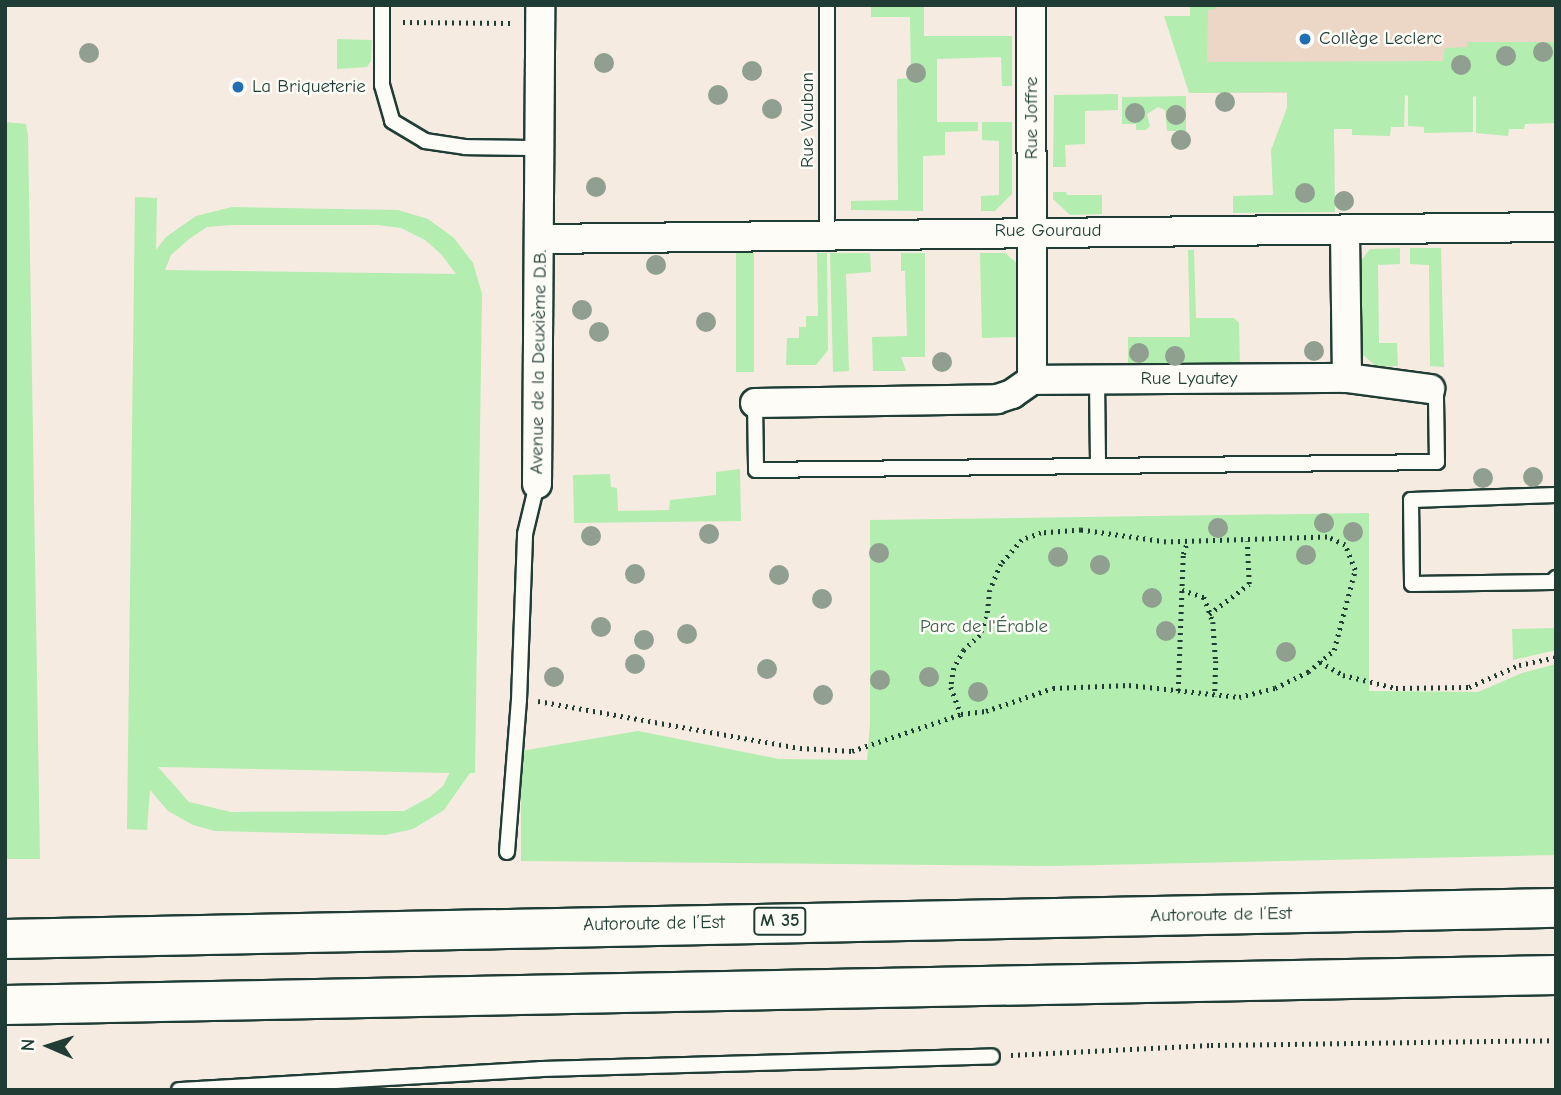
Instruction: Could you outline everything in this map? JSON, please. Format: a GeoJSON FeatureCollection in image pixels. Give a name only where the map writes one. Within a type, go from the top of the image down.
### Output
{"type":"FeatureCollection","features":[{"type":"Feature","properties":{"kind":"highway","name":"Autoroute de l’Est"},"geometry":{"type":"LineString","coordinates":[[5,939],[1556,908]]}},
{"type":"Feature","properties":{"kind":"highway"},"geometry":{"type":"LineString","coordinates":[[5,1005],[1556,975]]}},
{"type":"Feature","properties":{"kind":"street","name":"Rue Joffre"},"geometry":{"type":"LineString","coordinates":[[1031,5],[1032,231]]}},
{"type":"Feature","properties":{"kind":"street","name":"Avenue de la Deuxième D.B."},"geometry":{"type":"LineString","coordinates":[[537,484],[541,239],[540,14]]}},
{"type":"Feature","properties":{"kind":"street","name":"Rue Gouraud"},"geometry":{"type":"LineString","coordinates":[[541,239],[1032,231],[1556,227]]}},
{"type":"Feature","properties":{"kind":"street"},"geometry":{"type":"LineString","coordinates":[[1345,230],[1347,378]]}},
{"type":"Feature","properties":{"kind":"street"},"geometry":{"type":"LineString","coordinates":[[755,403],[997,399],[1012,394],[1032,380],[1032,231]]}},
{"type":"Feature","properties":{"kind":"street","name":"Rue Lyautey"},"geometry":{"type":"LineString","coordinates":[[1032,380],[1347,378],[1430,389]]}},
{"type":"Feature","properties":{"kind":"lane"},"geometry":{"type":"LineString","coordinates":[[382,5],[382,85],[392,121],[425,141],[465,147],[541,149]]}},
{"type":"Feature","properties":{"kind":"lane","name":"Rue Vauban"},"geometry":{"type":"LineString","coordinates":[[827,5],[827,235]]}},
{"type":"Feature","properties":{"kind":"lane"},"geometry":{"type":"LineString","coordinates":[[1097,380],[1098,466]]}},
{"type":"Feature","properties":{"kind":"lane"},"geometry":{"type":"LineString","coordinates":[[755,403],[756,470],[1437,462],[1436,395],[1430,389]]}},
{"type":"Feature","properties":{"kind":"lane"},"geometry":{"type":"LineString","coordinates":[[507,852],[519,700],[525,534],[537,484]]}},
{"type":"Feature","properties":{"kind":"lane"},"geometry":{"type":"LineString","coordinates":[[1556,495],[1411,500],[1412,584],[1552,582],[1556,578]]}},
{"type":"Feature","properties":{"kind":"lane"},"geometry":{"type":"LineString","coordinates":[[179,1090],[540,1069],[992,1056]]}},
{"type":"Feature","properties":{"kind":"path"},"geometry":{"type":"LineString","coordinates":[[416,22],[540,14]]}},
{"type":"Feature","properties":{"kind":"path"},"geometry":{"type":"LineString","coordinates":[[519,700],[706,729],[800,748],[852,751],[961,714],[986,711],[1053,688],[1129,684],[1239,697],[1275,688],[1320,662],[1334,650],[1350,598],[1355,570],[1345,545],[1327,537],[1273,537],[1247,541],[1188,543],[1142,540],[1081,530],[1041,533],[1022,540],[1001,564],[990,590],[980,635],[964,650],[954,668],[951,687],[961,714]]}},
{"type":"Feature","properties":{"kind":"path"},"geometry":{"type":"LineString","coordinates":[[1209,614],[1249,584],[1247,541]]}},
{"type":"Feature","properties":{"kind":"path"},"geometry":{"type":"LineString","coordinates":[[1178,691],[1183,554],[1188,543]]}},
{"type":"Feature","properties":{"kind":"path"},"geometry":{"type":"LineString","coordinates":[[1182,590],[1204,597],[1216,661],[1215,696]]}},
{"type":"Feature","properties":{"kind":"path"},"geometry":{"type":"LineString","coordinates":[[1320,662],[1343,675],[1396,688],[1469,687],[1519,665],[1556,657]]}},
{"type":"Feature","properties":{"kind":"path"},"geometry":{"type":"LineString","coordinates":[[992,1056],[1211,1045],[1556,1041]]}},
{"type":"Feature","properties":{"kind":"shaded area","name":"Collège Leclerc"},"geometry":{"type":"Polygon","coordinates":[[[1190,5],[1556,5],[1556,93],[1190,93],[1190,5]]]}},
{"type":"Feature","properties":{"kind":"green space"},"geometry":{"type":"Polygon","coordinates":[[[871,5],[924,5],[924,36],[1012,36],[1012,86],[1002,86],[1001,57],[937,59],[937,122],[978,122],[978,131],[945,132],[945,155],[923,156],[923,211],[851,210],[851,201],[898,200],[897,79],[911,78],[910,17],[871,17],[871,5]]]}},
{"type":"Feature","properties":{"kind":"green space"},"geometry":{"type":"Polygon","coordinates":[[[1190,5],[1216,5],[1216,9],[1208,10],[1207,62],[1443,61],[1445,48],[1467,47],[1467,42],[1556,42],[1556,123],[1525,124],[1524,129],[1509,129],[1508,136],[1476,133],[1476,96],[1473,97],[1473,132],[1424,133],[1424,127],[1408,126],[1408,96],[1405,95],[1404,127],[1391,127],[1390,136],[1352,135],[1352,129],[1334,129],[1335,212],[1233,213],[1233,196],[1273,195],[1271,150],[1287,108],[1287,92],[1189,93],[1164,16],[1190,16],[1190,5]]]}},
{"type":"Feature","properties":{"kind":"green space"},"geometry":{"type":"Polygon","coordinates":[[[337,39],[372,40],[371,61],[367,67],[337,69],[337,39]]]}},
{"type":"Feature","properties":{"kind":"green space"},"geometry":{"type":"Polygon","coordinates":[[[1118,94],[1118,110],[1085,111],[1085,144],[1065,145],[1066,167],[1053,167],[1054,95],[1118,94]]]}},
{"type":"Feature","properties":{"kind":"green space"},"geometry":{"type":"Polygon","coordinates":[[[1186,96],[1186,131],[1167,131],[1165,110],[1158,107],[1147,114],[1150,126],[1146,130],[1136,130],[1136,124],[1122,124],[1122,97],[1186,96]]]}},
{"type":"Feature","properties":{"kind":"green space"},"geometry":{"type":"Polygon","coordinates":[[[5,122],[26,124],[28,136],[40,859],[5,859],[5,122]]]}},
{"type":"Feature","properties":{"kind":"green space"},"geometry":{"type":"Polygon","coordinates":[[[982,122],[1012,122],[1012,194],[995,211],[981,211],[981,196],[999,195],[999,141],[982,140],[982,122]]]}},
{"type":"Feature","properties":{"kind":"green space"},"geometry":{"type":"Polygon","coordinates":[[[1053,192],[1066,192],[1067,195],[1102,195],[1102,214],[1070,215],[1053,199],[1053,192]]]}},
{"type":"Feature","properties":{"kind":"green space"},"geometry":{"type":"Polygon","coordinates":[[[135,197],[157,198],[156,250],[166,237],[196,216],[232,207],[398,210],[428,219],[454,238],[473,263],[482,294],[475,773],[470,773],[444,810],[413,829],[386,835],[215,831],[193,825],[168,811],[150,790],[147,830],[127,829],[135,197]],[[377,225],[207,227],[189,239],[171,255],[165,270],[456,274],[441,254],[425,240],[401,228],[377,225]],[[158,767],[189,802],[231,812],[404,811],[430,797],[443,786],[449,774],[449,773],[158,767]]]}},
{"type":"Feature","properties":{"kind":"green space"},"geometry":{"type":"Polygon","coordinates":[[[1400,248],[1400,264],[1378,265],[1379,343],[1397,343],[1398,366],[1377,367],[1362,354],[1360,262],[1370,249],[1400,248]]]}},
{"type":"Feature","properties":{"kind":"green space"},"geometry":{"type":"Polygon","coordinates":[[[1410,248],[1441,248],[1444,367],[1430,366],[1429,265],[1410,264],[1410,248]]]}},
{"type":"Feature","properties":{"kind":"green space"},"geometry":{"type":"Polygon","coordinates":[[[1188,250],[1194,250],[1196,318],[1234,318],[1239,323],[1240,366],[1128,368],[1128,337],[1190,337],[1188,250]]]}},
{"type":"Feature","properties":{"kind":"green space"},"geometry":{"type":"Polygon","coordinates":[[[736,253],[754,253],[754,372],[736,372],[736,253]]]}},
{"type":"Feature","properties":{"kind":"green space"},"geometry":{"type":"Polygon","coordinates":[[[817,253],[827,253],[828,350],[816,365],[786,365],[787,338],[799,338],[799,327],[806,327],[806,316],[818,316],[817,253]]]}},
{"type":"Feature","properties":{"kind":"green space"},"geometry":{"type":"Polygon","coordinates":[[[830,253],[870,253],[871,272],[846,274],[849,371],[833,372],[830,253]]]}},
{"type":"Feature","properties":{"kind":"green space"},"geometry":{"type":"Polygon","coordinates":[[[901,253],[925,253],[925,357],[901,357],[906,371],[873,371],[872,337],[907,336],[905,271],[901,271],[901,253]]]}},
{"type":"Feature","properties":{"kind":"green space"},"geometry":{"type":"Polygon","coordinates":[[[980,253],[1005,253],[1018,264],[1018,337],[982,338],[980,253]]]}},
{"type":"Feature","properties":{"kind":"green space"},"geometry":{"type":"Polygon","coordinates":[[[740,469],[741,521],[574,523],[573,475],[610,474],[611,487],[617,488],[618,511],[669,510],[670,500],[716,495],[716,472],[740,469]]]}},
{"type":"Feature","properties":{"kind":"green space","name":"Parc de l'Érable"},"geometry":{"type":"Polygon","coordinates":[[[1369,513],[1369,691],[1478,692],[1522,673],[1556,664],[1556,855],[1052,866],[521,861],[521,751],[638,731],[779,759],[867,760],[870,724],[870,520],[1369,513]]]}},
{"type":"Feature","properties":{"kind":"green space"},"geometry":{"type":"Polygon","coordinates":[[[1556,628],[1556,650],[1513,660],[1512,629],[1556,628]]]}},
{"type":"Feature","properties":{"kind":"place","name":"Collège Leclerc"},"geometry":{"type":"Point","coordinates":[1305,39]}},
{"type":"Feature","properties":{"kind":"place","name":"La Briqueterie"},"geometry":{"type":"Point","coordinates":[238,87]}}]}
